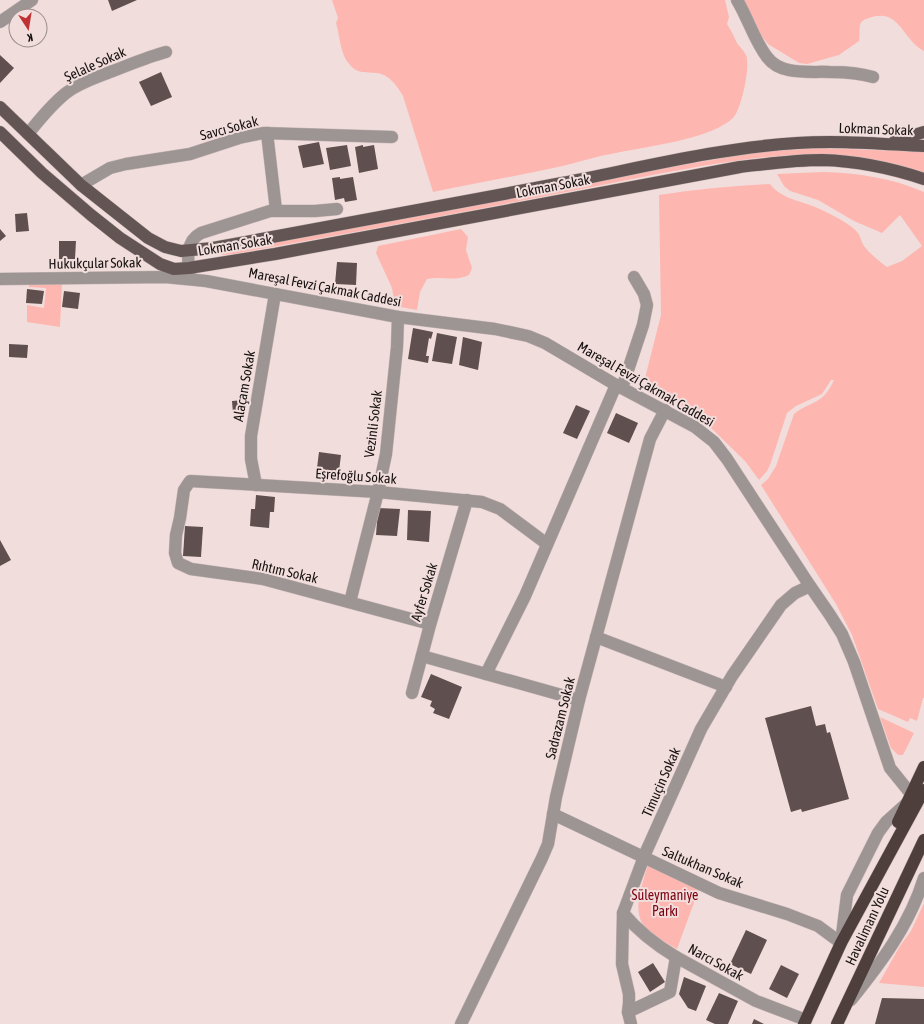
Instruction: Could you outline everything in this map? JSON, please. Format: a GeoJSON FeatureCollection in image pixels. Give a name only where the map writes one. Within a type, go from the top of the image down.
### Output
{"type":"FeatureCollection","features":[{"type":"Feature","properties":{"kind":"highway"},"geometry":{"type":"LineString","coordinates":[[870,890],[908,799],[924,767]]}},
{"type":"Feature","properties":{"kind":"highway"},"geometry":{"type":"LineString","coordinates":[[805,1022],[841,943],[924,790]]}},
{"type":"Feature","properties":{"kind":"highway","name":"Havalimanı Yolu"},"geometry":{"type":"LineString","coordinates":[[837,1024],[924,840]]}},
{"type":"Feature","properties":{"kind":"highway"},"geometry":{"type":"LineString","coordinates":[[842,1024],[844,1008]]}},
{"type":"Feature","properties":{"kind":"main road"},"geometry":{"type":"LineString","coordinates":[[0,107],[81,185],[148,238],[165,247],[188,251]]}},
{"type":"Feature","properties":{"kind":"main road","name":"Mareşal Fevzi Çakmak Caddesi"},"geometry":{"type":"LineString","coordinates":[[0,132],[56,185],[120,238],[160,264],[189,273]]}},
{"type":"Feature","properties":{"kind":"main road"},"geometry":{"type":"LineString","coordinates":[[882,144],[924,132]]}},
{"type":"Feature","properties":{"kind":"main road","name":"Lokman Sokak"},"geometry":{"type":"LineString","coordinates":[[188,251],[213,248],[500,195],[701,155],[799,143],[830,142],[924,146]]}},
{"type":"Feature","properties":{"kind":"main road","name":"Lokman Sokak"},"geometry":{"type":"LineString","coordinates":[[189,273],[274,254],[740,167],[793,162],[838,161],[877,166],[924,178]]}},
{"type":"Feature","properties":{"kind":"street"},"geometry":{"type":"LineString","coordinates":[[0,22],[32,0]]}},
{"type":"Feature","properties":{"kind":"street"},"geometry":{"type":"LineString","coordinates":[[737,0],[763,52],[771,62],[780,68],[794,71],[851,73],[873,77]]}},
{"type":"Feature","properties":{"kind":"street","name":"Şelale Sokak"},"geometry":{"type":"LineString","coordinates":[[28,134],[40,119],[73,88],[84,82],[152,55],[166,52]]}},
{"type":"Feature","properties":{"kind":"street"},"geometry":{"type":"LineString","coordinates":[[267,133],[276,210]]}},
{"type":"Feature","properties":{"kind":"street","name":"Savcı Sokak"},"geometry":{"type":"LineString","coordinates":[[81,185],[110,168],[190,154],[239,138],[267,133],[392,137]]}},
{"type":"Feature","properties":{"kind":"street","name":"Lokman Sokak"},"geometry":{"type":"LineString","coordinates":[[189,273],[188,251],[192,240],[201,233],[276,210],[315,211],[337,208]]}},
{"type":"Feature","properties":{"kind":"street","name":"Hukukçular Sokak"},"geometry":{"type":"LineString","coordinates":[[0,279],[166,277],[189,273]]}},
{"type":"Feature","properties":{"kind":"street","name":"Mareşal Fevzi Çakmak Caddesi"},"geometry":{"type":"LineString","coordinates":[[189,273],[275,294],[398,317],[495,329],[528,336],[545,343],[619,386],[695,427],[714,442],[727,459],[830,615],[848,647],[854,662],[890,768],[908,799]]}},
{"type":"Feature","properties":{"kind":"street"},"geometry":{"type":"LineString","coordinates":[[486,674],[525,596],[619,386],[643,325],[647,305],[644,294],[634,277]]}},
{"type":"Feature","properties":{"kind":"street","name":"Alaçam Sokak"},"geometry":{"type":"LineString","coordinates":[[256,485],[251,459],[251,436],[275,294]]}},
{"type":"Feature","properties":{"kind":"street","name":"Vezinli Sokak"},"geometry":{"type":"LineString","coordinates":[[350,602],[378,492],[386,454],[397,347],[398,317]]}},
{"type":"Feature","properties":{"kind":"street","name":"Sadrazam Sokak"},"geometry":{"type":"LineString","coordinates":[[461,1024],[548,844],[553,814],[579,700],[650,439],[665,410]]}},
{"type":"Feature","properties":{"kind":"street","name":"Eşrefoğlu Sokak"},"geometry":{"type":"LineString","coordinates":[[180,518],[184,490],[190,481],[378,492],[482,502],[500,509],[547,544]]}},
{"type":"Feature","properties":{"kind":"street","name":"Ayfer Sokak"},"geometry":{"type":"LineString","coordinates":[[412,693],[430,624],[467,500]]}},
{"type":"Feature","properties":{"kind":"street","name":"Rıhtım Sokak"},"geometry":{"type":"LineString","coordinates":[[180,518],[176,535],[175,553],[178,563],[191,569],[263,579],[430,624]]}},
{"type":"Feature","properties":{"kind":"street","name":"Timuçin Sokak"},"geometry":{"type":"LineString","coordinates":[[631,1024],[628,1012],[629,994],[622,964],[623,913],[643,858],[701,728],[726,687],[781,605],[795,593],[810,586]]}},
{"type":"Feature","properties":{"kind":"street"},"geometry":{"type":"LineString","coordinates":[[596,637],[726,687]]}},
{"type":"Feature","properties":{"kind":"street"},"geometry":{"type":"LineString","coordinates":[[422,656],[579,700]]}},
{"type":"Feature","properties":{"kind":"street"},"geometry":{"type":"LineString","coordinates":[[841,943],[847,895],[878,833],[886,822],[908,799]]}},
{"type":"Feature","properties":{"kind":"street","name":"Saltukhan Sokak"},"geometry":{"type":"LineString","coordinates":[[553,814],[719,893],[787,914],[818,926],[841,943]]}},
{"type":"Feature","properties":{"kind":"street"},"geometry":{"type":"LineString","coordinates":[[844,1008],[895,941],[914,904],[924,878]]}},
{"type":"Feature","properties":{"kind":"street","name":"Narcı Sokak"},"geometry":{"type":"LineString","coordinates":[[623,913],[635,927],[665,951],[756,1001],[805,1022]]}},
{"type":"Feature","properties":{"kind":"street"},"geometry":{"type":"LineString","coordinates":[[628,1012],[670,992],[676,957]]}},
{"type":"Feature","properties":{"kind":"green space"},"geometry":{"type":"Polygon","coordinates":[[[332,0],[725,0],[729,17],[727,24],[737,43],[746,55],[747,68],[742,97],[733,118],[722,126],[709,132],[675,142],[604,155],[543,170],[433,192],[403,96],[389,78],[381,74],[356,70],[347,61],[341,47],[336,23],[338,18],[332,0]]]}},
{"type":"Feature","properties":{"kind":"green space"},"geometry":{"type":"Polygon","coordinates":[[[742,0],[924,0],[924,51],[910,40],[900,26],[894,21],[888,17],[879,16],[862,21],[860,25],[859,41],[839,55],[807,64],[799,63],[768,44],[761,35],[742,0]]]}},
{"type":"Feature","properties":{"kind":"green space"},"geometry":{"type":"Polygon","coordinates":[[[822,148],[924,152],[924,174],[868,158],[841,155],[786,155],[759,158],[680,170],[234,254],[220,254],[220,252],[664,168],[759,152],[822,148]]]}},
{"type":"Feature","properties":{"kind":"green space"},"geometry":{"type":"Polygon","coordinates":[[[823,172],[875,177],[900,183],[924,192],[924,698],[917,721],[910,718],[908,722],[878,709],[852,635],[836,604],[761,485],[768,479],[776,466],[794,414],[826,394],[834,380],[831,380],[822,394],[796,406],[787,413],[770,465],[759,480],[745,461],[708,425],[683,406],[650,388],[645,378],[661,315],[659,195],[714,188],[770,184],[781,194],[817,208],[851,226],[860,236],[866,249],[887,267],[902,261],[922,246],[900,215],[882,233],[854,221],[818,200],[790,191],[784,186],[777,174],[823,172]]]}},
{"type":"Feature","properties":{"kind":"green space"},"geometry":{"type":"Polygon","coordinates":[[[461,229],[468,237],[466,250],[472,268],[469,275],[454,279],[427,279],[420,292],[417,310],[395,306],[392,288],[376,253],[378,246],[461,229]]]}},
{"type":"Feature","properties":{"kind":"green space"},"geometry":{"type":"Polygon","coordinates":[[[29,281],[62,283],[60,327],[27,322],[27,305],[44,308],[46,288],[29,287],[29,281]]]}},
{"type":"Feature","properties":{"kind":"green space"},"geometry":{"type":"Polygon","coordinates":[[[880,717],[914,733],[903,755],[898,755],[891,748],[880,717]]]}},
{"type":"Feature","properties":{"kind":"green space","name":"Süleymaniye Parkı"},"geometry":{"type":"Polygon","coordinates":[[[648,864],[699,889],[677,949],[652,934],[640,919],[640,892],[648,864]]]}},
{"type":"Feature","properties":{"kind":"green space"},"geometry":{"type":"Polygon","coordinates":[[[924,903],[924,987],[879,983],[900,946],[911,931],[924,903]]]}},
{"type":"Feature","properties":{"kind":"building"},"geometry":{"type":"Polygon","coordinates":[[[108,0],[137,0],[112,11],[108,0]]]}},
{"type":"Feature","properties":{"kind":"building"},"geometry":{"type":"Polygon","coordinates":[[[0,55],[14,68],[0,83],[0,55]]]}},
{"type":"Feature","properties":{"kind":"building"},"geometry":{"type":"Polygon","coordinates":[[[161,72],[172,97],[151,106],[139,82],[161,72]]]}},
{"type":"Feature","properties":{"kind":"building"},"geometry":{"type":"Polygon","coordinates":[[[319,142],[324,164],[303,168],[298,146],[319,142]]]}},
{"type":"Feature","properties":{"kind":"building"},"geometry":{"type":"Polygon","coordinates":[[[347,145],[351,166],[330,170],[326,148],[347,145]]]}},
{"type":"Feature","properties":{"kind":"building"},"geometry":{"type":"Polygon","coordinates":[[[363,145],[363,147],[374,145],[378,169],[359,173],[355,147],[363,145]]]}},
{"type":"Feature","properties":{"kind":"building"},"geometry":{"type":"Polygon","coordinates":[[[340,177],[340,179],[353,177],[357,200],[345,202],[344,198],[335,200],[332,178],[340,177]]]}},
{"type":"Feature","properties":{"kind":"building"},"geometry":{"type":"Polygon","coordinates":[[[27,213],[29,231],[16,232],[15,214],[27,213]]]}},
{"type":"Feature","properties":{"kind":"building"},"geometry":{"type":"Polygon","coordinates":[[[0,229],[6,236],[0,241],[0,229]]]}},
{"type":"Feature","properties":{"kind":"building"},"geometry":{"type":"Polygon","coordinates":[[[59,241],[76,241],[75,259],[59,259],[59,241]]]}},
{"type":"Feature","properties":{"kind":"building"},"geometry":{"type":"Polygon","coordinates":[[[337,262],[357,263],[356,285],[335,284],[337,262]]]}},
{"type":"Feature","properties":{"kind":"building"},"geometry":{"type":"Polygon","coordinates":[[[27,289],[44,291],[42,304],[26,303],[27,289]]]}},
{"type":"Feature","properties":{"kind":"building"},"geometry":{"type":"Polygon","coordinates":[[[64,291],[80,293],[78,309],[62,307],[64,291]]]}},
{"type":"Feature","properties":{"kind":"building"},"geometry":{"type":"Polygon","coordinates":[[[413,328],[433,332],[431,339],[429,338],[426,356],[429,356],[428,363],[408,359],[413,328]]]}},
{"type":"Feature","properties":{"kind":"building"},"geometry":{"type":"Polygon","coordinates":[[[437,333],[457,337],[452,364],[432,361],[437,333]]]}},
{"type":"Feature","properties":{"kind":"building"},"geometry":{"type":"Polygon","coordinates":[[[463,337],[482,342],[478,370],[459,365],[463,337]]]}},
{"type":"Feature","properties":{"kind":"building"},"geometry":{"type":"Polygon","coordinates":[[[9,344],[28,345],[27,358],[9,357],[9,344]]]}},
{"type":"Feature","properties":{"kind":"building"},"geometry":{"type":"Polygon","coordinates":[[[245,400],[246,412],[233,413],[232,401],[245,400]]]}},
{"type":"Feature","properties":{"kind":"building"},"geometry":{"type":"Polygon","coordinates":[[[576,405],[590,411],[577,439],[563,433],[576,405]]]}},
{"type":"Feature","properties":{"kind":"building"},"geometry":{"type":"Polygon","coordinates":[[[616,413],[638,423],[629,443],[607,433],[616,413]]]}},
{"type":"Feature","properties":{"kind":"building"},"geometry":{"type":"Polygon","coordinates":[[[319,452],[341,455],[338,479],[316,476],[319,452]]]}},
{"type":"Feature","properties":{"kind":"building"},"geometry":{"type":"Polygon","coordinates":[[[256,495],[275,497],[274,512],[270,512],[269,528],[250,526],[251,509],[255,509],[256,495]]]}},
{"type":"Feature","properties":{"kind":"building"},"geometry":{"type":"Polygon","coordinates":[[[378,508],[400,509],[397,536],[376,535],[378,508]]]}},
{"type":"Feature","properties":{"kind":"building"},"geometry":{"type":"Polygon","coordinates":[[[408,510],[431,511],[429,542],[407,540],[408,510]]]}},
{"type":"Feature","properties":{"kind":"building"},"geometry":{"type":"Polygon","coordinates":[[[185,526],[203,527],[201,557],[183,556],[185,526]]]}},
{"type":"Feature","properties":{"kind":"building"},"geometry":{"type":"Polygon","coordinates":[[[0,540],[11,560],[0,566],[0,540]]]}},
{"type":"Feature","properties":{"kind":"building"},"geometry":{"type":"Polygon","coordinates":[[[431,674],[462,687],[449,719],[433,713],[435,709],[430,706],[432,701],[421,697],[431,674]]]}},
{"type":"Feature","properties":{"kind":"building"},"geometry":{"type":"Polygon","coordinates":[[[811,706],[816,726],[825,724],[827,733],[830,732],[849,799],[802,812],[801,809],[791,812],[765,718],[811,706]]]}},
{"type":"Feature","properties":{"kind":"building"},"geometry":{"type":"Polygon","coordinates":[[[746,930],[767,940],[751,974],[730,964],[746,930]]]}},
{"type":"Feature","properties":{"kind":"building"},"geometry":{"type":"Polygon","coordinates":[[[653,963],[665,982],[650,992],[638,972],[653,963]]]}},
{"type":"Feature","properties":{"kind":"building"},"geometry":{"type":"Polygon","coordinates":[[[781,965],[799,974],[787,998],[769,989],[781,965]]]}},
{"type":"Feature","properties":{"kind":"building"},"geometry":{"type":"Polygon","coordinates":[[[684,977],[706,986],[696,1011],[688,1008],[679,994],[684,977]]]}},
{"type":"Feature","properties":{"kind":"building"},"geometry":{"type":"Polygon","coordinates":[[[719,993],[738,1001],[728,1024],[715,1024],[706,1020],[719,993]]]}},
{"type":"Feature","properties":{"kind":"building"},"geometry":{"type":"Polygon","coordinates":[[[882,998],[924,999],[924,1024],[875,1024],[882,998]]]}},
{"type":"Feature","properties":{"kind":"building"},"geometry":{"type":"Polygon","coordinates":[[[754,1019],[764,1024],[752,1024],[754,1019]]]}}]}
